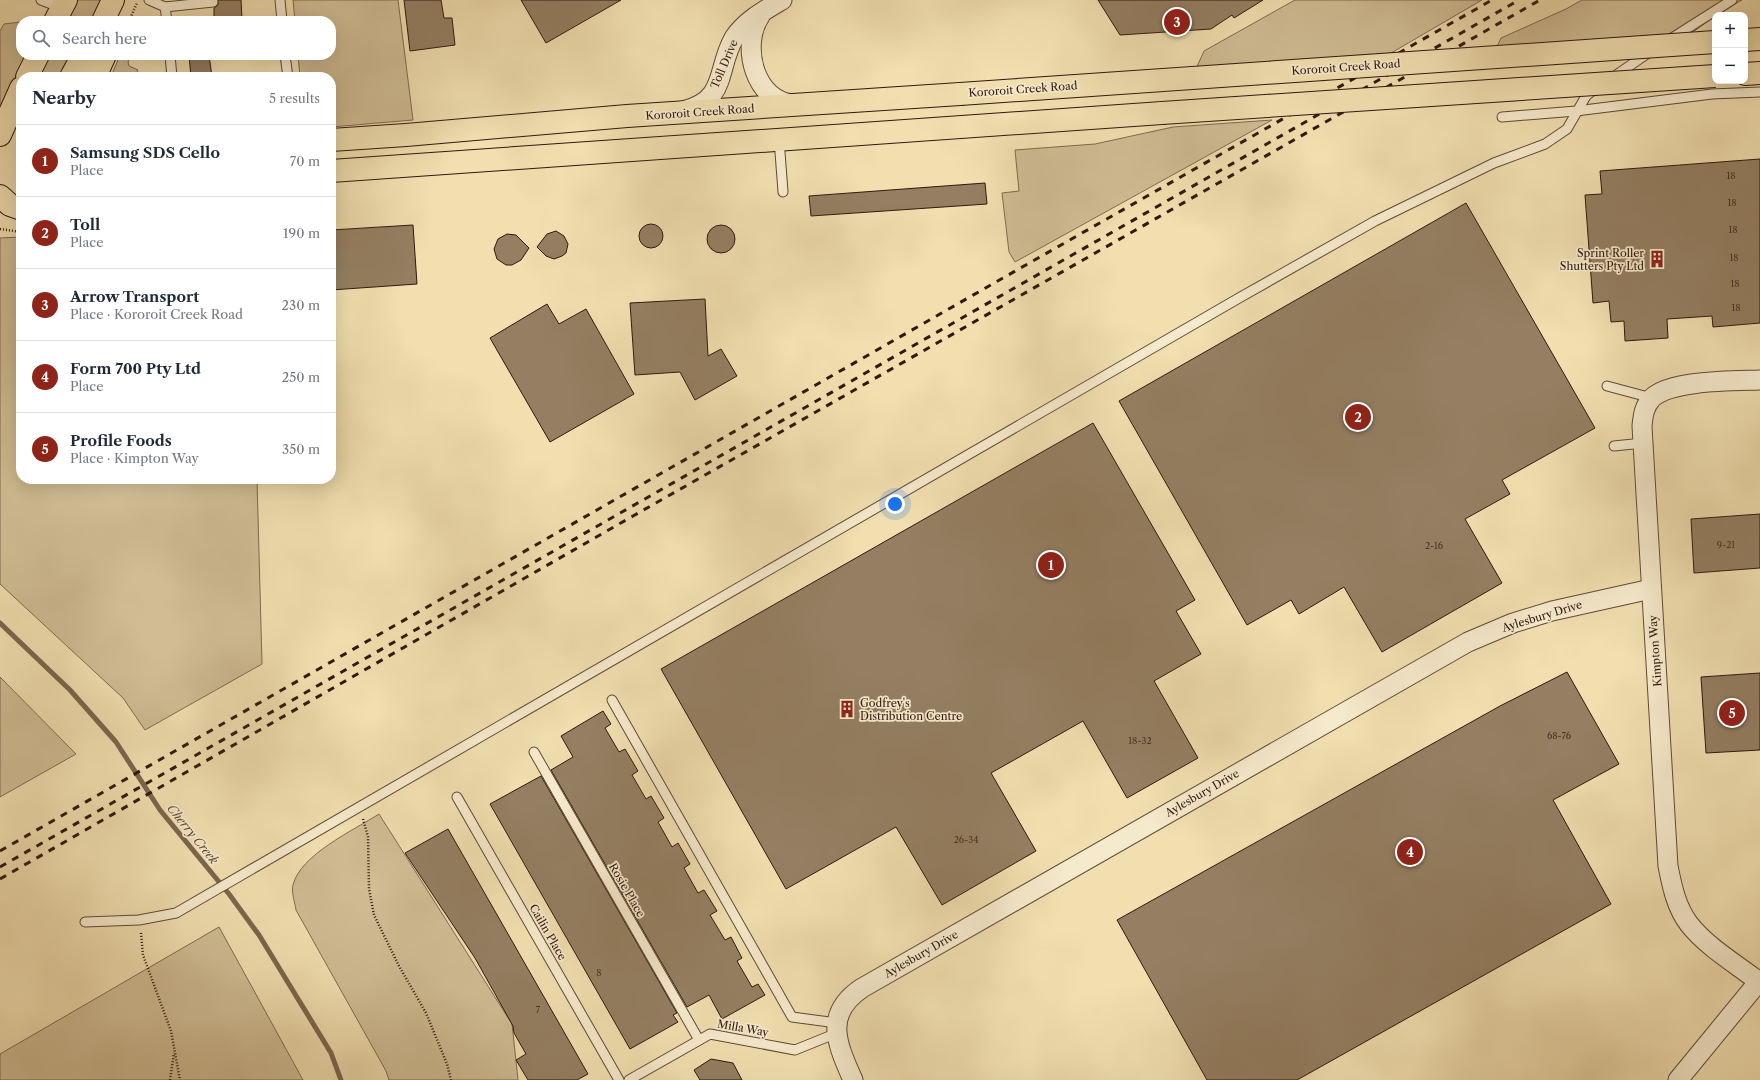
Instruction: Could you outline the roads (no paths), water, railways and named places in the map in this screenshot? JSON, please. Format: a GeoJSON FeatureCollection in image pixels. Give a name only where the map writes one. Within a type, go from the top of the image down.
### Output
{"type":"FeatureCollection","features":[{"type":"Feature","properties":{"kind":"main road"},"geometry":{"type":"LineString","coordinates":[[105,16],[113,0]]}},
{"type":"Feature","properties":{"kind":"main road"},"geometry":{"type":"LineString","coordinates":[[121,16],[128,0]]}},
{"type":"Feature","properties":{"kind":"main road"},"geometry":{"type":"LineString","coordinates":[[1748,40],[1760,39]]}},
{"type":"Feature","properties":{"kind":"main road","name":"Kororoit Creek Road"},"geometry":{"type":"LineString","coordinates":[[336,140],[659,114],[1712,42]]}},
{"type":"Feature","properties":{"kind":"main road"},"geometry":{"type":"LineString","coordinates":[[30,72],[36,60]]}},
{"type":"Feature","properties":{"kind":"main road"},"geometry":{"type":"LineString","coordinates":[[74,72],[80,60]]}},
{"type":"Feature","properties":{"kind":"main road"},"geometry":{"type":"LineString","coordinates":[[97,72],[103,60]]}},
{"type":"Feature","properties":{"kind":"main road"},"geometry":{"type":"LineString","coordinates":[[1748,74],[1760,73]]}},
{"type":"Feature","properties":{"kind":"main road"},"geometry":{"type":"LineString","coordinates":[[336,171],[1712,76]]}},
{"type":"Feature","properties":{"kind":"main road"},"geometry":{"type":"LineString","coordinates":[[0,135],[16,99]]}},
{"type":"Feature","properties":{"kind":"main road"},"geometry":{"type":"LineString","coordinates":[[0,144],[8,138],[16,135]]}},
{"type":"Feature","properties":{"kind":"main road"},"geometry":{"type":"LineString","coordinates":[[0,196],[10,205],[16,208]]}},
{"type":"Feature","properties":{"kind":"main road"},"geometry":{"type":"LineString","coordinates":[[0,208],[16,210]]}},
{"type":"Feature","properties":{"kind":"street","name":"Toll Drive"},"geometry":{"type":"LineString","coordinates":[[659,114],[693,108],[707,99],[716,89],[721,78],[728,51],[735,37],[744,27],[763,11],[782,0]]}},
{"type":"Feature","properties":{"kind":"street","name":"Toll Drive"},"geometry":{"type":"LineString","coordinates":[[763,11],[752,33],[751,58],[755,72],[763,86],[772,96],[784,104],[802,104]]}},
{"type":"Feature","properties":{"kind":"street"},"geometry":{"type":"LineString","coordinates":[[1652,398],[1675,387],[1692,384],[1760,380]]}},
{"type":"Feature","properties":{"kind":"street","name":"Kimpton Way"},"geometry":{"type":"LineString","coordinates":[[1652,398],[1646,406],[1643,416],[1643,443],[1668,866],[1672,886],[1679,905],[1689,924],[1709,943],[1759,980]]}},
{"type":"Feature","properties":{"kind":"street","name":"Aylesbury Drive"},"geometry":{"type":"LineString","coordinates":[[837,1028],[843,1005],[851,996],[862,988],[1468,642],[1513,623],[1552,611],[1651,589]]}},
{"type":"Feature","properties":{"kind":"street"},"geometry":{"type":"LineString","coordinates":[[1678,1080],[1759,980]]}},
{"type":"Feature","properties":{"kind":"street"},"geometry":{"type":"LineString","coordinates":[[837,1028],[841,1049],[853,1080]]}},
{"type":"Feature","properties":{"kind":"lane"},"geometry":{"type":"LineString","coordinates":[[41,0],[61,10]]}},
{"type":"Feature","properties":{"kind":"lane"},"geometry":{"type":"LineString","coordinates":[[149,0],[165,6],[213,2]]}},
{"type":"Feature","properties":{"kind":"lane"},"geometry":{"type":"LineString","coordinates":[[280,0],[282,16]]}},
{"type":"Feature","properties":{"kind":"lane"},"geometry":{"type":"LineString","coordinates":[[86,922],[140,920],[176,913],[880,504],[1375,221],[1494,163],[1545,144],[1567,129],[1586,96],[1698,20],[1732,0]]}},
{"type":"Feature","properties":{"kind":"lane"},"geometry":{"type":"LineString","coordinates":[[165,6],[166,16]]}},
{"type":"Feature","properties":{"kind":"lane"},"geometry":{"type":"LineString","coordinates":[[170,60],[172,72]]}},
{"type":"Feature","properties":{"kind":"lane"},"geometry":{"type":"LineString","coordinates":[[286,60],[287,72]]}},
{"type":"Feature","properties":{"kind":"lane"},"geometry":{"type":"LineString","coordinates":[[1502,117],[1576,111],[1712,94],[1760,92]]}},
{"type":"Feature","properties":{"kind":"lane"},"geometry":{"type":"LineString","coordinates":[[780,139],[783,192]]}},
{"type":"Feature","properties":{"kind":"lane"},"geometry":{"type":"LineString","coordinates":[[1607,386],[1652,398]]}},
{"type":"Feature","properties":{"kind":"lane"},"geometry":{"type":"LineString","coordinates":[[1614,446],[1643,443]]}},
{"type":"Feature","properties":{"kind":"lane"},"geometry":{"type":"LineString","coordinates":[[612,700],[792,1017],[837,1028]]}},
{"type":"Feature","properties":{"kind":"lane","name":"Rosie Place"},"geometry":{"type":"LineString","coordinates":[[534,752],[699,1040]]}},
{"type":"Feature","properties":{"kind":"lane","name":"Cailin Place"},"geometry":{"type":"LineString","coordinates":[[457,797],[618,1080]]}},
{"type":"Feature","properties":{"kind":"lane","name":"Milla Way"},"geometry":{"type":"LineString","coordinates":[[629,1080],[710,1034],[795,1050],[837,1028]]}},
{"type":"Feature","properties":{"kind":"waterway","name":"Cherry Creek"},"geometry":{"type":"LineString","coordinates":[[0,623],[70,690],[116,742],[160,810],[229,894],[259,935],[331,1053],[341,1080]]}},
{"type":"Feature","properties":{"kind":"railway"},"geometry":{"type":"LineString","coordinates":[[0,851],[1492,0]]}},
{"type":"Feature","properties":{"kind":"railway"},"geometry":{"type":"LineString","coordinates":[[0,867],[1519,0]]}},
{"type":"Feature","properties":{"kind":"railway"},"geometry":{"type":"LineString","coordinates":[[0,879],[633,516],[1540,0]]}},
{"type":"Feature","properties":{"kind":"place","name":"Arrow Transport"},"geometry":{"type":"Point","coordinates":[1177,22]}},
{"type":"Feature","properties":{"kind":"place","name":"Sprint Roller Shutters Pty Ltd"},"geometry":{"type":"Point","coordinates":[1657,259]}},
{"type":"Feature","properties":{"kind":"place","name":"Toll"},"geometry":{"type":"Point","coordinates":[1358,417]}},
{"type":"Feature","properties":{"kind":"place","name":"Samsung SDS Cello"},"geometry":{"type":"Point","coordinates":[1051,565]}},
{"type":"Feature","properties":{"kind":"place","name":"Godfrey's Distribution Centre"},"geometry":{"type":"Point","coordinates":[847,709]}},
{"type":"Feature","properties":{"kind":"place","name":"Profile Foods"},"geometry":{"type":"Point","coordinates":[1732,713]}},
{"type":"Feature","properties":{"kind":"place","name":"Form 700 Pty Ltd"},"geometry":{"type":"Point","coordinates":[1410,852]}}]}
